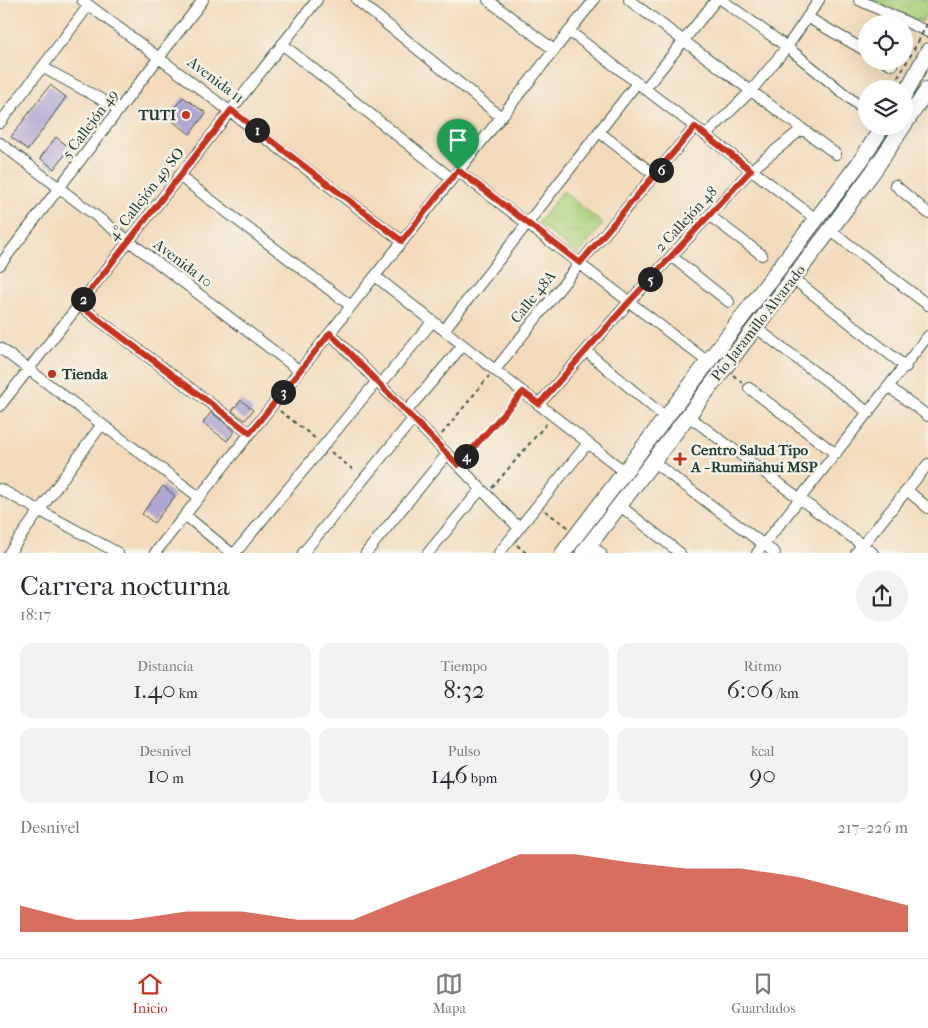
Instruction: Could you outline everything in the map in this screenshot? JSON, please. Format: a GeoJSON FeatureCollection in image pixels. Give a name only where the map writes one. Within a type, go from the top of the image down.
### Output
{"type":"FeatureCollection","features":[{"type":"Feature","properties":{"kind":"highway"},"geometry":{"type":"LineString","coordinates":[[906,80],[923,46]]}},
{"type":"Feature","properties":{"kind":"highway","name":"Pío Jaramillo Alvarado"},"geometry":{"type":"LineString","coordinates":[[594,552],[619,505],[830,230],[881,161],[928,89]]}},
{"type":"Feature","properties":{"kind":"highway","name":"Pío Jaramillo Alvarado"},"geometry":{"type":"LineString","coordinates":[[563,553],[816,219],[877,135]]}},
{"type":"Feature","properties":{"kind":"street","name":"5 Callejón 49"},"geometry":{"type":"LineString","coordinates":[[0,266],[203,0]]}},
{"type":"Feature","properties":{"kind":"street","name":"4º Callejón 49 SO"},"geometry":{"type":"LineString","coordinates":[[0,406],[316,0]]}},
{"type":"Feature","properties":{"kind":"street"},"geometry":{"type":"LineString","coordinates":[[358,0],[501,117]]}},
{"type":"Feature","properties":{"kind":"street"},"geometry":{"type":"LineString","coordinates":[[488,0],[554,50]]}},
{"type":"Feature","properties":{"kind":"street"},"geometry":{"type":"LineString","coordinates":[[155,553],[594,0]]}},
{"type":"Feature","properties":{"kind":"street"},"geometry":{"type":"LineString","coordinates":[[629,0],[836,154]]}},
{"type":"Feature","properties":{"kind":"street"},"geometry":{"type":"LineString","coordinates":[[444,330],[599,132],[683,40],[716,0]]}},
{"type":"Feature","properties":{"kind":"street"},"geometry":{"type":"LineString","coordinates":[[722,0],[787,47],[858,106]]}},
{"type":"Feature","properties":{"kind":"street"},"geometry":{"type":"LineString","coordinates":[[706,135],[751,91],[787,47],[819,0]]}},
{"type":"Feature","properties":{"kind":"street"},"geometry":{"type":"LineString","coordinates":[[859,0],[928,32]]}},
{"type":"Feature","properties":{"kind":"street","name":"Avenida 11"},"geometry":{"type":"LineString","coordinates":[[85,2],[231,110],[402,241]]}},
{"type":"Feature","properties":{"kind":"street"},"geometry":{"type":"LineString","coordinates":[[0,123],[42,67],[85,2]]}},
{"type":"Feature","properties":{"kind":"street"},"geometry":{"type":"LineString","coordinates":[[807,17],[858,46]]}},
{"type":"Feature","properties":{"kind":"street"},"geometry":{"type":"LineString","coordinates":[[569,31],[816,219]]}},
{"type":"Feature","properties":{"kind":"street"},"geometry":{"type":"LineString","coordinates":[[282,44],[455,175],[528,222],[708,362]]}},
{"type":"Feature","properties":{"kind":"street"},"geometry":{"type":"LineString","coordinates":[[42,67],[120,109]]}},
{"type":"Feature","properties":{"kind":"street","name":"Calle 48A"},"geometry":{"type":"LineString","coordinates":[[495,370],[580,263],[656,176],[695,127]]}},
{"type":"Feature","properties":{"kind":"street","name":"2 Callejón 48"},"geometry":{"type":"LineString","coordinates":[[539,404],[629,302],[751,170],[802,129]]}},
{"type":"Feature","properties":{"kind":"street"},"geometry":{"type":"LineString","coordinates":[[599,132],[656,176]]}},
{"type":"Feature","properties":{"kind":"street","name":"Avenida 10"},"geometry":{"type":"LineString","coordinates":[[0,143],[300,371]]}},
{"type":"Feature","properties":{"kind":"street"},"geometry":{"type":"LineString","coordinates":[[180,176],[351,306]]}},
{"type":"Feature","properties":{"kind":"street"},"geometry":{"type":"LineString","coordinates":[[895,185],[928,213]]}},
{"type":"Feature","properties":{"kind":"street"},"geometry":{"type":"LineString","coordinates":[[710,216],[762,255]]}},
{"type":"Feature","properties":{"kind":"street"},"geometry":{"type":"LineString","coordinates":[[830,230],[928,305]]}},
{"type":"Feature","properties":{"kind":"street"},"geometry":{"type":"LineString","coordinates":[[671,256],[729,302]]}},
{"type":"Feature","properties":{"kind":"street"},"geometry":{"type":"LineString","coordinates":[[375,276],[625,472]]}},
{"type":"Feature","properties":{"kind":"street"},"geometry":{"type":"LineString","coordinates":[[800,284],[906,367]]}},
{"type":"Feature","properties":{"kind":"street"},"geometry":{"type":"LineString","coordinates":[[79,305],[250,433]]}},
{"type":"Feature","properties":{"kind":"street"},"geometry":{"type":"LineString","coordinates":[[235,553],[433,321]]}},
{"type":"Feature","properties":{"kind":"street"},"geometry":{"type":"LineString","coordinates":[[755,327],[869,413]]}},
{"type":"Feature","properties":{"kind":"street"},"geometry":{"type":"LineString","coordinates":[[330,333],[519,528]]}},
{"type":"Feature","properties":{"kind":"street"},"geometry":{"type":"LineString","coordinates":[[761,549],[906,367],[928,336]]}},
{"type":"Feature","properties":{"kind":"street"},"geometry":{"type":"LineString","coordinates":[[303,553],[463,345]]}},
{"type":"Feature","properties":{"kind":"street"},"geometry":{"type":"LineString","coordinates":[[0,348],[199,497]]}},
{"type":"Feature","properties":{"kind":"street"},"geometry":{"type":"LineString","coordinates":[[586,351],[666,418]]}},
{"type":"Feature","properties":{"kind":"street"},"geometry":{"type":"LineString","coordinates":[[889,387],[928,416]]}},
{"type":"Feature","properties":{"kind":"street"},"geometry":{"type":"LineString","coordinates":[[749,388],[836,454]]}},
{"type":"Feature","properties":{"kind":"street"},"geometry":{"type":"LineString","coordinates":[[687,415],[800,501],[860,550],[872,553]]}},
{"type":"Feature","properties":{"kind":"street"},"geometry":{"type":"LineString","coordinates":[[9,553],[38,510],[102,424]]}},
{"type":"Feature","properties":{"kind":"street"},"geometry":{"type":"LineString","coordinates":[[498,553],[588,442]]}},
{"type":"Feature","properties":{"kind":"street"},"geometry":{"type":"LineString","coordinates":[[366,553],[447,454]]}},
{"type":"Feature","properties":{"kind":"street"},"geometry":{"type":"LineString","coordinates":[[652,461],[761,549],[775,553]]}},
{"type":"Feature","properties":{"kind":"street"},"geometry":{"type":"LineString","coordinates":[[860,550],[928,464]]}},
{"type":"Feature","properties":{"kind":"street"},"geometry":{"type":"LineString","coordinates":[[0,489],[118,553]]}},
{"type":"Feature","properties":{"kind":"street"},"geometry":{"type":"LineString","coordinates":[[907,490],[928,508]]}},
{"type":"Feature","properties":{"kind":"street"},"geometry":{"type":"LineString","coordinates":[[428,553],[484,492]]}},
{"type":"Feature","properties":{"kind":"street"},"geometry":{"type":"LineString","coordinates":[[619,505],[680,553]]}},
{"type":"Feature","properties":{"kind":"street"},"geometry":{"type":"LineString","coordinates":[[185,515],[231,553]]}},
{"type":"Feature","properties":{"kind":"path"},"geometry":{"type":"LineString","coordinates":[[897,80],[923,46],[928,22]]}},
{"type":"Feature","properties":{"kind":"path"},"geometry":{"type":"LineString","coordinates":[[723,368],[749,388]]}},
{"type":"Feature","properties":{"kind":"path"},"geometry":{"type":"LineString","coordinates":[[435,442],[495,370]]}},
{"type":"Feature","properties":{"kind":"path"},"geometry":{"type":"LineString","coordinates":[[458,465],[523,392]]}},
{"type":"Feature","properties":{"kind":"path"},"geometry":{"type":"LineString","coordinates":[[484,492],[553,415]]}},
{"type":"Feature","properties":{"kind":"path"},"geometry":{"type":"LineString","coordinates":[[537,506],[578,534]]}},
{"type":"Feature","properties":{"kind":"path"},"geometry":{"type":"LineString","coordinates":[[510,539],[526,553]]}},
{"type":"Feature","properties":{"kind":"green space"},"geometry":{"type":"Polygon","coordinates":[[[871,0],[928,0],[928,11],[922,22],[913,18],[913,15],[906,15],[871,0]]]}},
{"type":"Feature","properties":{"kind":"green space"},"geometry":{"type":"Polygon","coordinates":[[[563,191],[603,224],[578,255],[538,223],[563,191]]]}},
{"type":"Feature","properties":{"kind":"building"},"geometry":{"type":"Polygon","coordinates":[[[50,85],[66,97],[28,150],[11,137],[50,85]]]}},
{"type":"Feature","properties":{"kind":"building","name":"TUTI"},"geometry":{"type":"Polygon","coordinates":[[[183,97],[206,113],[190,134],[167,117],[183,97]]]}},
{"type":"Feature","properties":{"kind":"building"},"geometry":{"type":"Polygon","coordinates":[[[56,137],[70,148],[54,169],[40,158],[56,137]]]}},
{"type":"Feature","properties":{"kind":"building"},"geometry":{"type":"Polygon","coordinates":[[[241,400],[253,410],[245,420],[232,411],[241,400]]]}},
{"type":"Feature","properties":{"kind":"building"},"geometry":{"type":"Polygon","coordinates":[[[211,412],[235,431],[227,441],[203,423],[211,412]]]}},
{"type":"Feature","properties":{"kind":"building"},"geometry":{"type":"Polygon","coordinates":[[[163,486],[175,496],[154,523],[142,514],[163,486]]]}},
{"type":"Feature","properties":{"kind":"place","name":"TUTI"},"geometry":{"type":"Point","coordinates":[186,115]}},
{"type":"Feature","properties":{"kind":"place","name":"Tienda"},"geometry":{"type":"Point","coordinates":[52,374]}},
{"type":"Feature","properties":{"kind":"place","name":"Centro Salud Tipo A - Rumiñahui MSP"},"geometry":{"type":"Point","coordinates":[680,459]}},
{"type":"Feature","properties":{"kind":"route"},"geometry":{"type":"LineString","coordinates":[[231,110],[402,241],[458,170],[580,263],[656,176],[695,127],[751,170],[629,302],[539,404],[523,392],[458,465],[330,333],[250,433],[79,305],[231,110]]}}]}
